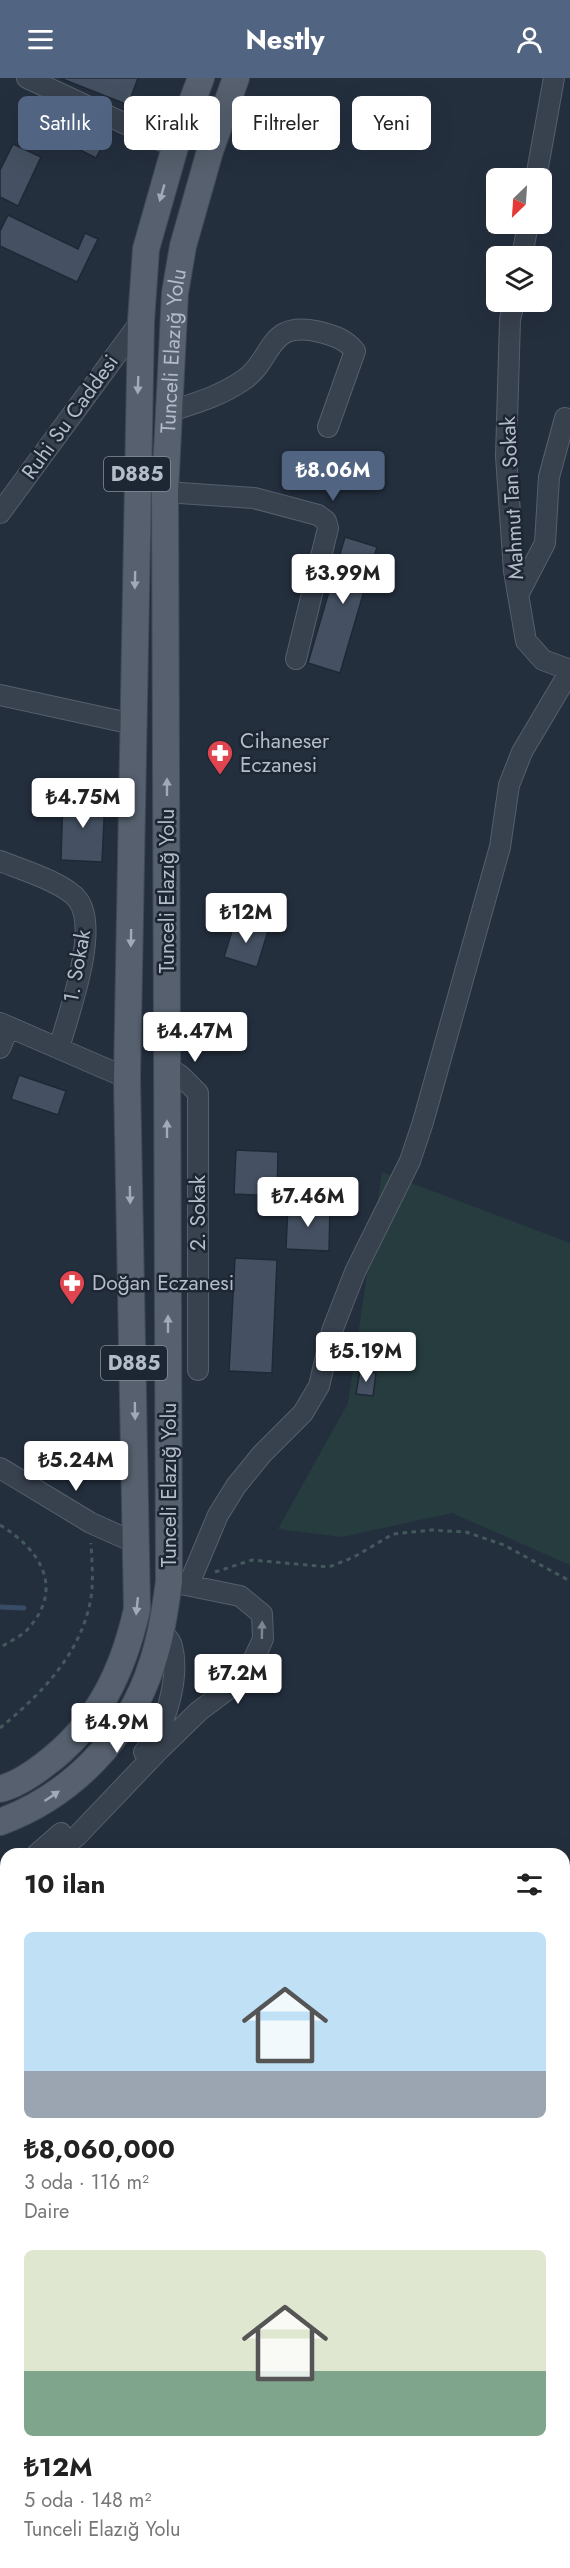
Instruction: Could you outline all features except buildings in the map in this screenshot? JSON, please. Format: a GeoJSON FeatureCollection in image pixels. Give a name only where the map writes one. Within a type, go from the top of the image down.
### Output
{"type":"FeatureCollection","features":[{"type":"Feature","properties":{"kind":"main road","name":"Tunceli Elazığ Yolu"},"geometry":{"type":"LineString","coordinates":[[194,96],[201,78]]}},
{"type":"Feature","properties":{"kind":"main road","name":"Tunceli Elazığ Yolu"},"geometry":{"type":"LineString","coordinates":[[0,1822],[49,1799],[97,1758],[120,1729],[138,1698],[152,1666],[161,1631],[179,1583],[167,1067],[165,492],[168,412],[175,293],[183,246],[210,151],[236,78]]}},
{"type":"Feature","properties":{"kind":"main road","name":"Tunceli Elazığ Yolu"},"geometry":{"type":"LineString","coordinates":[[0,1789],[33,1773],[76,1740],[98,1711],[114,1682],[128,1648],[137,1610],[138,1544],[128,1078],[141,321],[146,249],[175,150]]}},
{"type":"Feature","properties":{"kind":"street"},"geometry":{"type":"LineString","coordinates":[[27,78],[124,123]]}},
{"type":"Feature","properties":{"kind":"street"},"geometry":{"type":"LineString","coordinates":[[538,168],[554,78]]}},
{"type":"Feature","properties":{"kind":"street","name":"Mahmut Tan Sokak"},"geometry":{"type":"LineString","coordinates":[[512,312],[506,456],[514,571],[526,640],[543,660],[570,670]]}},
{"type":"Feature","properties":{"kind":"street","name":"Ruhi Su Caddesi"},"geometry":{"type":"LineString","coordinates":[[0,513],[6,491],[141,321]]}},
{"type":"Feature","properties":{"kind":"street"},"geometry":{"type":"LineString","coordinates":[[168,412],[214,398],[247,377],[268,348],[285,333],[303,328],[346,340],[355,351],[328,427]]}},
{"type":"Feature","properties":{"kind":"street"},"geometry":{"type":"LineString","coordinates":[[518,595],[544,543],[549,477],[565,418]]}},
{"type":"Feature","properties":{"kind":"street"},"geometry":{"type":"LineString","coordinates":[[165,492],[254,498],[318,515],[326,521],[328,528],[296,659]]}},
{"type":"Feature","properties":{"kind":"street"},"geometry":{"type":"LineString","coordinates":[[62,1848],[77,1836],[199,1711],[235,1684],[251,1665],[262,1639],[262,1614],[240,1596],[179,1583],[236,1486],[262,1454],[303,1413],[319,1386],[332,1331],[347,1292],[410,1161],[423,1122],[500,847],[509,785],[522,752],[570,670]]}},
{"type":"Feature","properties":{"kind":"street"},"geometry":{"type":"LineString","coordinates":[[0,695],[133,724]]}},
{"type":"Feature","properties":{"kind":"street","name":"1. Sokak"},"geometry":{"type":"LineString","coordinates":[[0,861],[59,886],[78,899],[83,912],[86,925],[82,964],[59,1048]]}},
{"type":"Feature","properties":{"kind":"street"},"geometry":{"type":"LineString","coordinates":[[0,1048],[5,1025],[128,1078]]}},
{"type":"Feature","properties":{"kind":"street","name":"2. Sokak"},"geometry":{"type":"LineString","coordinates":[[167,1067],[180,1075],[198,1093],[198,1370]]}},
{"type":"Feature","properties":{"kind":"street"},"geometry":{"type":"LineString","coordinates":[[0,1468],[91,1523],[138,1544]]}},
{"type":"Feature","properties":{"kind":"street"},"geometry":{"type":"LineString","coordinates":[[44,1848],[106,1792],[154,1739],[167,1715],[175,1666],[172,1644],[161,1631]]}},
{"type":"Feature","properties":{"kind":"path"},"geometry":{"type":"LineString","coordinates":[[0,1728],[60,1670],[78,1640],[90,1603],[91,1523]]}},
{"type":"Feature","properties":{"kind":"path"},"geometry":{"type":"LineString","coordinates":[[0,1525],[16,1534],[34,1556],[48,1581],[47,1599],[27,1630],[0,1648]]}},
{"type":"Feature","properties":{"kind":"path"},"geometry":{"type":"LineString","coordinates":[[179,1583],[252,1560],[329,1567],[354,1557],[393,1534],[432,1530],[466,1532],[504,1545],[570,1581]]}},
{"type":"Feature","properties":{"kind":"green space"},"geometry":{"type":"Polygon","coordinates":[[[382,1172],[570,1243],[570,1565],[452,1513],[342,1537],[278,1529],[348,1403],[382,1172]]]}},
{"type":"Feature","properties":{"kind":"waterway"},"geometry":{"type":"LineString","coordinates":[[0,1607],[24,1608]]}},
{"type":"Feature","properties":{"kind":"place","name":"Cihaneser Eczanesi"},"geometry":{"type":"Point","coordinates":[220,776]}},
{"type":"Feature","properties":{"kind":"place","name":"Doğan Eczanesi"},"geometry":{"type":"Point","coordinates":[72,1306]}}]}
